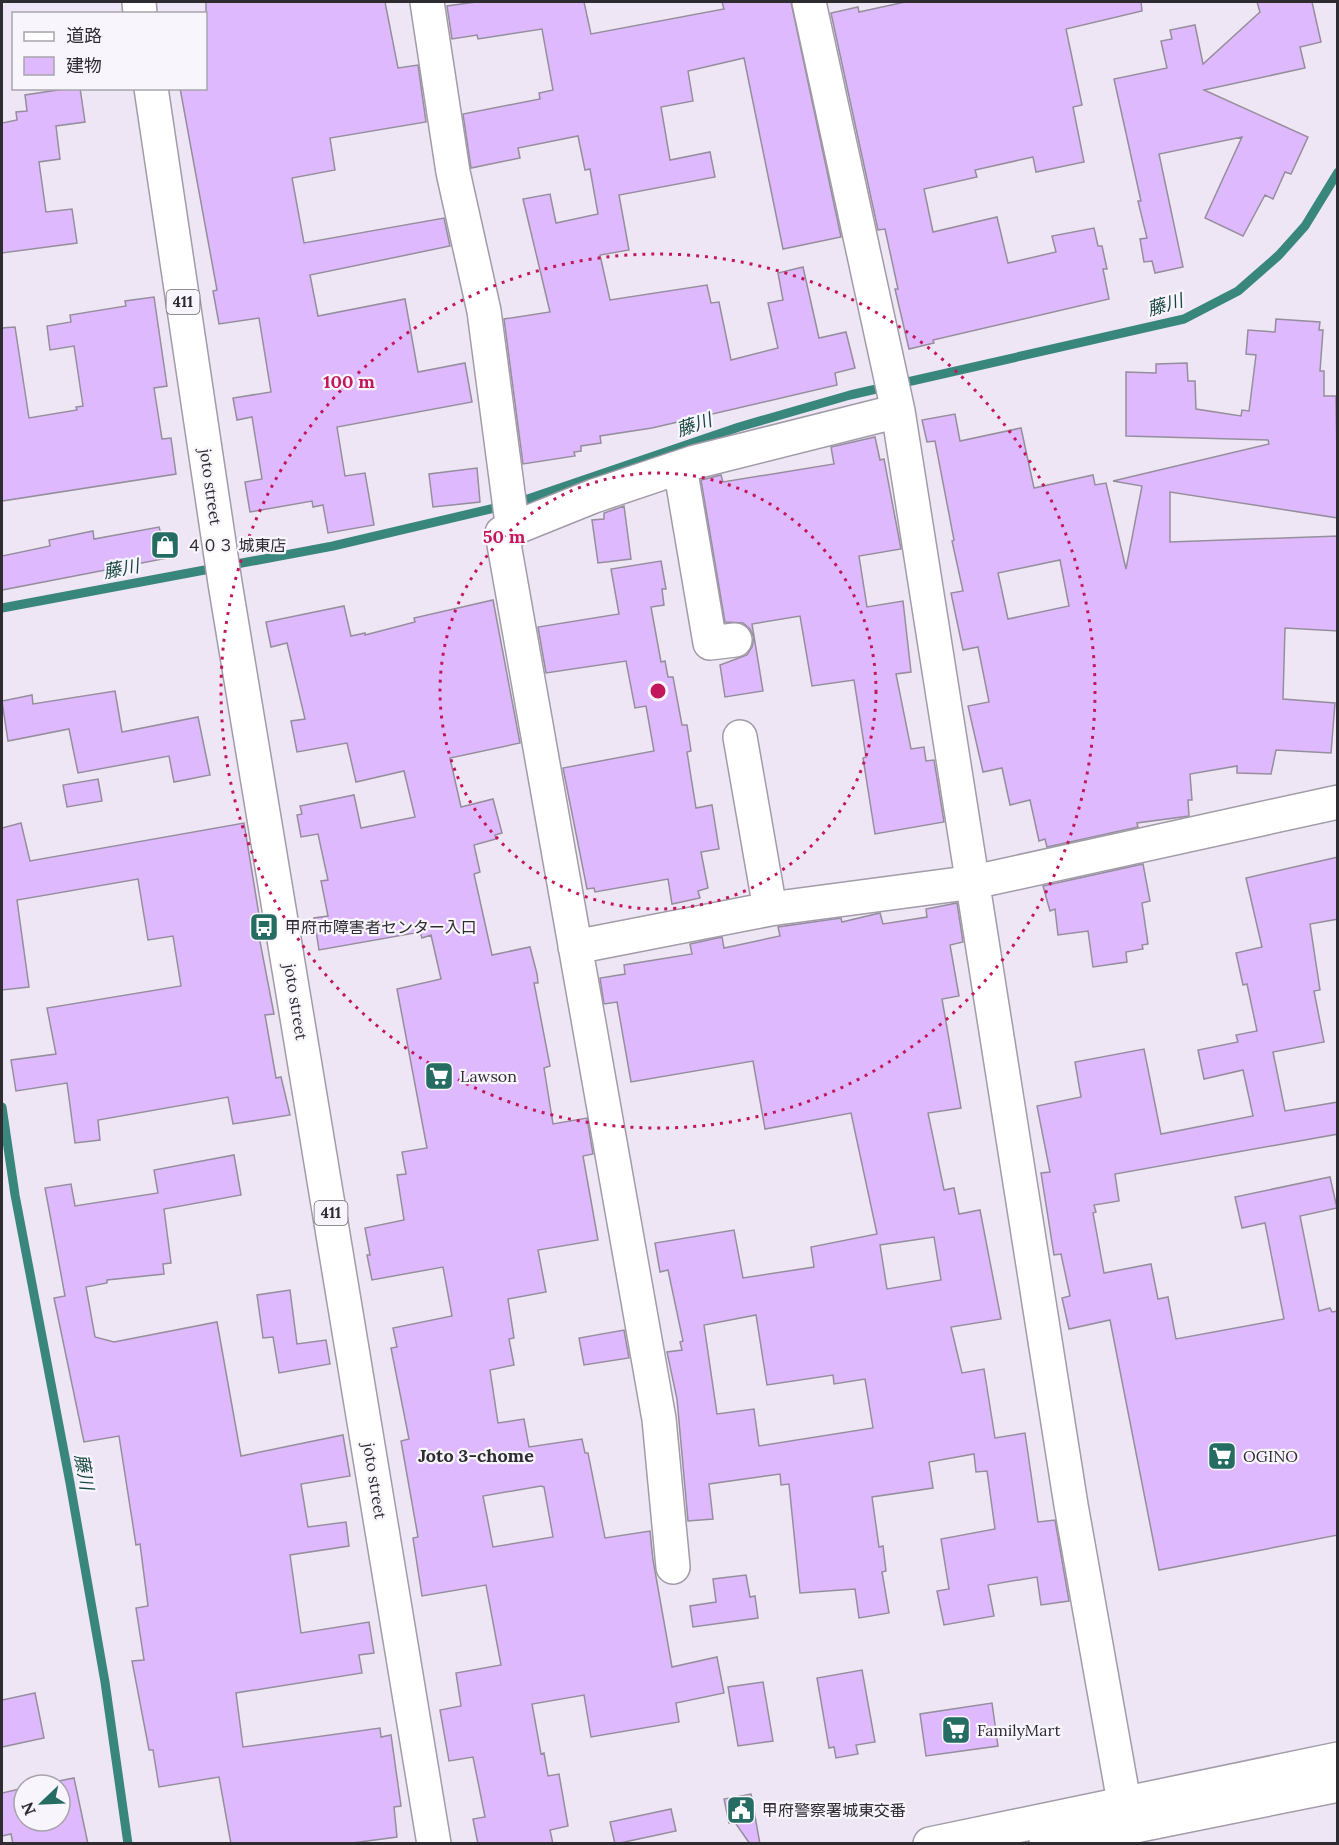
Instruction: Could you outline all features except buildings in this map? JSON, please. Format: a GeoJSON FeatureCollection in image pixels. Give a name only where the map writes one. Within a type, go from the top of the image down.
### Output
{"type":"FeatureCollection","features":[{"type":"Feature","properties":{"kind":"main road"},"geometry":{"type":"LineString","coordinates":[[427,2],[453,172],[484,311],[512,528]]}},
{"type":"Feature","properties":{"kind":"main road"},"geometry":{"type":"LineString","coordinates":[[809,2],[897,407],[1071,1505],[1128,1824]]}},
{"type":"Feature","properties":{"kind":"main road","name":"joto street"},"geometry":{"type":"LineString","coordinates":[[152,90],[223,568],[434,1844]]}},
{"type":"Feature","properties":{"kind":"main road"},"geometry":{"type":"LineString","coordinates":[[673,1567],[659,1419],[502,533],[594,496],[680,467],[897,407]]}},
{"type":"Feature","properties":{"kind":"main road"},"geometry":{"type":"LineString","coordinates":[[680,467],[710,643],[735,640]]}},
{"type":"Feature","properties":{"kind":"main road"},"geometry":{"type":"LineString","coordinates":[[740,737],[770,909]]}},
{"type":"Feature","properties":{"kind":"main road"},"geometry":{"type":"LineString","coordinates":[[575,947],[770,909],[974,882],[1338,802]]}},
{"type":"Feature","properties":{"kind":"main road"},"geometry":{"type":"LineString","coordinates":[[930,1844],[1128,1824],[1338,1759]]}},
{"type":"Feature","properties":{"kind":"main road"},"geometry":{"type":"LineString","coordinates":[[1046,1844],[1128,1824],[1338,1785]]}},
{"type":"Feature","properties":{"kind":"waterway","name":"藤川"},"geometry":{"type":"LineString","coordinates":[[2,608],[333,546],[516,503],[739,427],[850,395],[1184,319],[1238,291],[1279,255],[1305,226],[1338,172]]}},
{"type":"Feature","properties":{"kind":"waterway","name":"藤川"},"geometry":{"type":"LineString","coordinates":[[2,1107],[15,1195],[105,1682],[128,1844]]}},
{"type":"Feature","properties":{"kind":"place","name":"４０３ 城東店"},"geometry":{"type":"Point","coordinates":[165,545]}},
{"type":"Feature","properties":{"kind":"place","name":"甲府市障害者センター入口"},"geometry":{"type":"Point","coordinates":[264,927]}},
{"type":"Feature","properties":{"kind":"place","name":"Lawson"},"geometry":{"type":"Point","coordinates":[439,1076]}},
{"type":"Feature","properties":{"kind":"place","name":"OGINO"},"geometry":{"type":"Point","coordinates":[1222,1456]}},
{"type":"Feature","properties":{"kind":"place","name":"FamilyMart"},"geometry":{"type":"Point","coordinates":[956,1730]}},
{"type":"Feature","properties":{"kind":"place","name":"甲府警察署城東交番"},"geometry":{"type":"Point","coordinates":[741,1810]}},
{"type":"Feature","properties":{"kind":"district","name":"Joto 3-chome"},"geometry":{"type":"Point","coordinates":[476,1456]}}]}
